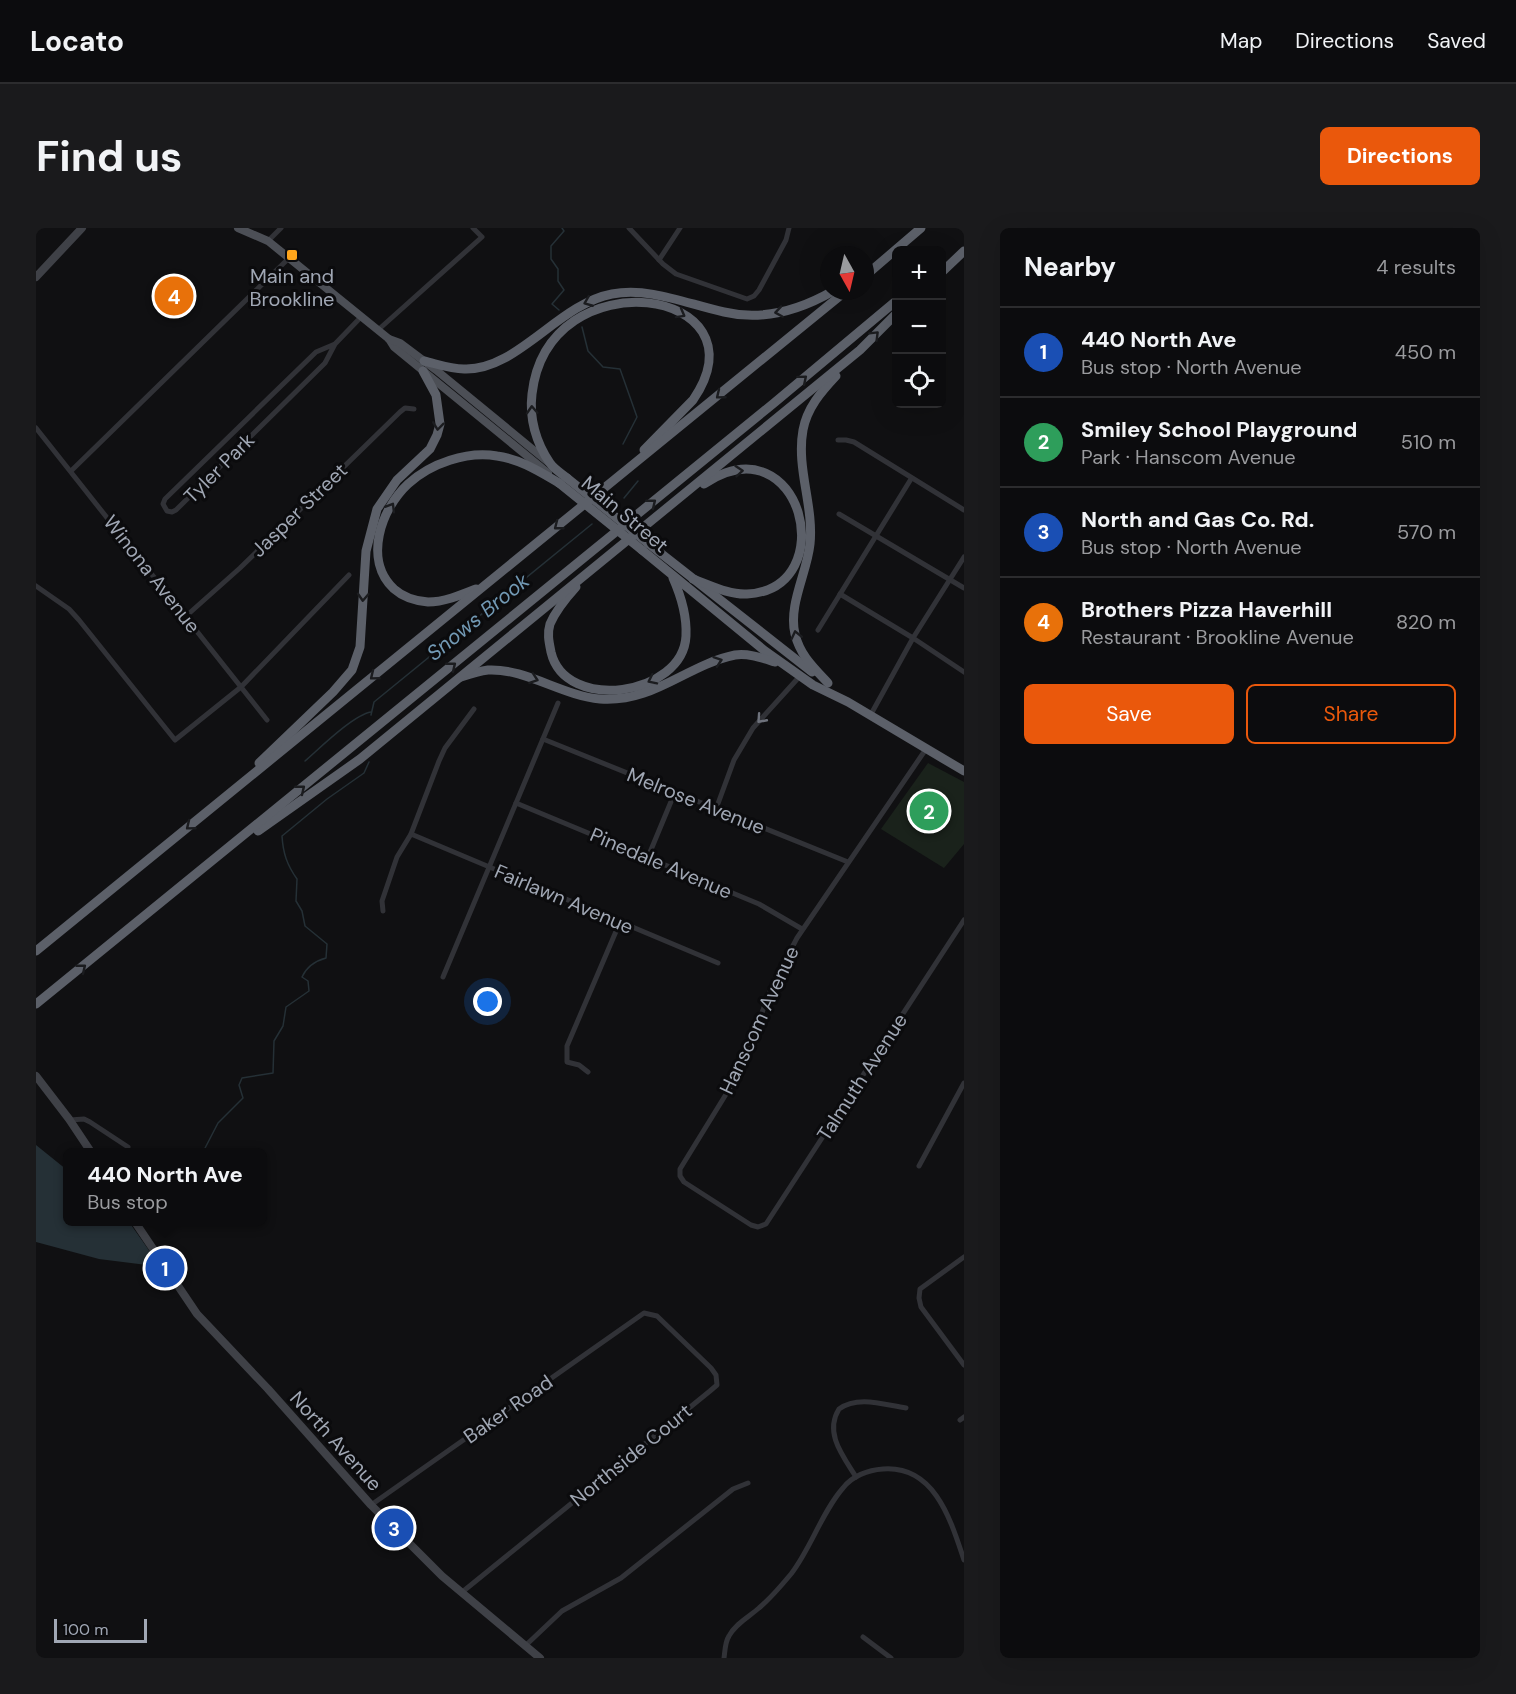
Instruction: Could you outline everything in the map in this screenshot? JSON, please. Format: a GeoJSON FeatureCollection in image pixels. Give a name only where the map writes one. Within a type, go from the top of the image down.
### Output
{"type":"FeatureCollection","features":[{"type":"Feature","properties":{"kind":"highway"},"geometry":{"type":"LineString","coordinates":[[874,268],[921,228]]}},
{"type":"Feature","properties":{"kind":"highway"},"geometry":{"type":"LineString","coordinates":[[946,263],[964,249]]}},
{"type":"Feature","properties":{"kind":"highway"},"geometry":{"type":"LineString","coordinates":[[946,268],[964,249]]}},
{"type":"Feature","properties":{"kind":"highway"},"geometry":{"type":"LineString","coordinates":[[210,810],[333,693],[352,670],[360,647],[366,551],[377,509],[398,480],[430,449],[440,424],[436,395],[423,366],[464,369],[499,361],[578,306],[613,294],[641,292],[726,313],[757,315],[781,313],[800,308],[820,298]]}},
{"type":"Feature","properties":{"kind":"highway"},"geometry":{"type":"LineString","coordinates":[[36,951],[835,300]]}},
{"type":"Feature","properties":{"kind":"highway"},"geometry":{"type":"LineString","coordinates":[[550,465],[536,436],[531,409],[535,376],[544,356],[564,329],[588,312],[617,303],[647,302],[678,311],[695,324],[706,342],[709,370],[693,400],[619,475]]}},
{"type":"Feature","properties":{"kind":"highway"},"geometry":{"type":"LineString","coordinates":[[36,1004],[892,305]]}},
{"type":"Feature","properties":{"kind":"highway"},"geometry":{"type":"LineString","coordinates":[[828,683],[804,657],[795,633],[795,608],[810,543],[810,520],[802,456],[803,430],[817,396],[892,319]]}},
{"type":"Feature","properties":{"kind":"highway"},"geometry":{"type":"LineString","coordinates":[[207,866],[351,766],[860,350]]}},
{"type":"Feature","properties":{"kind":"highway"},"geometry":{"type":"LineString","coordinates":[[484,586],[448,599],[429,602],[414,600],[400,594],[388,583],[379,563],[378,539],[384,519],[394,501],[409,483],[440,463],[467,456],[497,456],[522,463],[563,481]]}},
{"type":"Feature","properties":{"kind":"highway","name":"Main Street"},"geometry":{"type":"LineString","coordinates":[[550,465],[563,481],[645,547],[693,579],[777,646],[828,683],[848,702],[964,771]]}},
{"type":"Feature","properties":{"kind":"highway"},"geometry":{"type":"LineString","coordinates":[[669,507],[710,480],[730,471],[747,470],[761,471],[776,478],[795,500],[801,516],[800,552],[795,566],[783,580],[766,590],[747,594],[735,593],[693,579]]}},
{"type":"Feature","properties":{"kind":"highway","name":"Main Street"},"geometry":{"type":"LineString","coordinates":[[645,547],[672,576],[784,664],[826,693],[848,702]]}},
{"type":"Feature","properties":{"kind":"highway"},"geometry":{"type":"LineString","coordinates":[[593,568],[563,602],[550,625],[548,638],[553,658],[560,671],[572,681],[586,688],[602,690],[618,690],[646,683],[669,670],[678,660],[686,637],[685,621],[680,595],[672,576]]}},
{"type":"Feature","properties":{"kind":"highway"},"geometry":{"type":"LineString","coordinates":[[456,679],[489,670],[523,676],[600,699],[641,695],[711,663],[736,655],[756,656],[784,664]]}},
{"type":"Feature","properties":{"kind":"main road"},"geometry":{"type":"LineString","coordinates":[[36,277],[82,228]]}},
{"type":"Feature","properties":{"kind":"main road","name":"Main Street"},"geometry":{"type":"LineString","coordinates":[[240,228],[268,241],[389,339],[394,347],[423,366],[550,465]]}},
{"type":"Feature","properties":{"kind":"main road","name":"Main Street"},"geometry":{"type":"LineString","coordinates":[[423,366],[563,481]]}},
{"type":"Feature","properties":{"kind":"main road"},"geometry":{"type":"LineString","coordinates":[[37,1080],[70,1120],[88,1148]]}},
{"type":"Feature","properties":{"kind":"main road","name":"North Avenue"},"geometry":{"type":"LineString","coordinates":[[138,1226],[196,1314],[268,1389],[371,1505],[410,1546],[461,1593],[540,1658]]}},
{"type":"Feature","properties":{"kind":"street"},"geometry":{"type":"LineString","coordinates":[[268,241],[281,228]]}},
{"type":"Feature","properties":{"kind":"street"},"geometry":{"type":"LineString","coordinates":[[378,330],[482,237],[473,228]]}},
{"type":"Feature","properties":{"kind":"street"},"geometry":{"type":"LineString","coordinates":[[629,228],[672,271],[685,278],[749,299],[759,290],[786,240],[789,228]]}},
{"type":"Feature","properties":{"kind":"street"},"geometry":{"type":"LineString","coordinates":[[659,260],[680,228]]}},
{"type":"Feature","properties":{"kind":"street"},"geometry":{"type":"LineString","coordinates":[[71,471],[289,258]]}},
{"type":"Feature","properties":{"kind":"street","name":"Tyler Park"},"geometry":{"type":"LineString","coordinates":[[335,344],[316,352],[165,499],[163,504],[165,509],[172,512],[176,510],[325,363],[335,344],[362,317]]}},
{"type":"Feature","properties":{"kind":"street","name":"Jasper Street"},"geometry":{"type":"LineString","coordinates":[[185,617],[240,568],[399,412],[405,408],[414,409]]}},
{"type":"Feature","properties":{"kind":"street","name":"Winona Avenue"},"geometry":{"type":"LineString","coordinates":[[36,428],[267,720]]}},
{"type":"Feature","properties":{"kind":"street"},"geometry":{"type":"LineString","coordinates":[[838,440],[854,442],[964,510]]}},
{"type":"Feature","properties":{"kind":"street"},"geometry":{"type":"LineString","coordinates":[[818,630],[911,479]]}},
{"type":"Feature","properties":{"kind":"street"},"geometry":{"type":"LineString","coordinates":[[839,514],[964,588]]}},
{"type":"Feature","properties":{"kind":"street"},"geometry":{"type":"LineString","coordinates":[[870,717],[913,638],[964,557]]}},
{"type":"Feature","properties":{"kind":"street"},"geometry":{"type":"LineString","coordinates":[[36,586],[69,609],[79,620],[176,740],[241,687],[349,575]]}},
{"type":"Feature","properties":{"kind":"street"},"geometry":{"type":"LineString","coordinates":[[840,594],[964,672]]}},
{"type":"Feature","properties":{"kind":"street"},"geometry":{"type":"LineString","coordinates":[[716,809],[734,760],[753,728],[800,676]]}},
{"type":"Feature","properties":{"kind":"street"},"geometry":{"type":"LineString","coordinates":[[443,977],[558,703]]}},
{"type":"Feature","properties":{"kind":"street"},"geometry":{"type":"LineString","coordinates":[[383,911],[382,901],[397,857],[411,834],[445,748],[474,708]]}},
{"type":"Feature","properties":{"kind":"street","name":"Melrose Avenue"},"geometry":{"type":"LineString","coordinates":[[543,739],[848,862]]}},
{"type":"Feature","properties":{"kind":"street","name":"Hanscom Avenue"},"geometry":{"type":"LineString","coordinates":[[679,1174],[681,1166],[728,1092],[741,1066],[773,984],[802,929],[926,749]]}},
{"type":"Feature","properties":{"kind":"street"},"geometry":{"type":"LineString","coordinates":[[648,857],[675,792]]}},
{"type":"Feature","properties":{"kind":"street","name":"Pinedale Avenue"},"geometry":{"type":"LineString","coordinates":[[516,802],[759,904],[802,929]]}},
{"type":"Feature","properties":{"kind":"street","name":"Fairlawn Avenue"},"geometry":{"type":"LineString","coordinates":[[411,834],[718,963]]}},
{"type":"Feature","properties":{"kind":"street","name":"Talmuth Avenue"},"geometry":{"type":"LineString","coordinates":[[679,1174],[691,1188],[756,1227],[764,1225],[964,920]]}},
{"type":"Feature","properties":{"kind":"street"},"geometry":{"type":"LineString","coordinates":[[588,1072],[579,1065],[567,1062],[568,1041],[620,922]]}},
{"type":"Feature","properties":{"kind":"street"},"geometry":{"type":"LineString","coordinates":[[920,1166],[964,1083]]}},
{"type":"Feature","properties":{"kind":"street"},"geometry":{"type":"LineString","coordinates":[[70,1120],[84,1119],[128,1147]]}},
{"type":"Feature","properties":{"kind":"street"},"geometry":{"type":"LineString","coordinates":[[964,1257],[920,1289],[919,1298],[921,1307],[964,1365]]}},
{"type":"Feature","properties":{"kind":"street","name":"Baker Road"},"geometry":{"type":"LineString","coordinates":[[371,1505],[644,1314]]}},
{"type":"Feature","properties":{"kind":"street","name":"Northside Court"},"geometry":{"type":"LineString","coordinates":[[461,1593],[717,1385],[716,1375],[711,1368],[657,1316],[644,1314]]}},
{"type":"Feature","properties":{"kind":"street"},"geometry":{"type":"LineString","coordinates":[[856,1477],[837,1446],[833,1434],[832,1425],[839,1409],[854,1402],[906,1408]]}},
{"type":"Feature","properties":{"kind":"street"},"geometry":{"type":"LineString","coordinates":[[724,1658],[730,1634],[769,1599],[792,1573],[839,1492],[856,1477],[878,1469],[896,1469],[905,1471],[926,1484],[938,1496],[942,1504],[964,1560]]}},
{"type":"Feature","properties":{"kind":"street"},"geometry":{"type":"LineString","coordinates":[[525,1646],[562,1611],[614,1583],[732,1489],[748,1484]]}},
{"type":"Feature","properties":{"kind":"street"},"geometry":{"type":"LineString","coordinates":[[863,1637],[891,1658]]}},
{"type":"Feature","properties":{"kind":"shaded area"},"geometry":{"type":"Polygon","coordinates":[[[928,763],[964,782],[964,844],[944,868],[881,829],[928,763]]]}},
{"type":"Feature","properties":{"kind":"shaded area"},"geometry":{"type":"Polygon","coordinates":[[[36,1145],[63,1167],[63,1226],[132,1226],[155,1259],[147,1265],[99,1259],[36,1242],[36,1145]]]}},
{"type":"Feature","properties":{"kind":"waterway","name":"Snows Brook"},"geometry":{"type":"LineString","coordinates":[[559,310],[552,304],[564,290],[558,281],[558,269],[551,259],[551,246],[564,231],[562,228]]}},
{"type":"Feature","properties":{"kind":"waterway","name":"Snows Brook"},"geometry":{"type":"LineString","coordinates":[[582,327],[588,351],[603,367],[620,369],[637,417],[623,444]]}},
{"type":"Feature","properties":{"kind":"waterway","name":"Snows Brook"},"geometry":{"type":"LineString","coordinates":[[624,498],[638,481]]}},
{"type":"Feature","properties":{"kind":"waterway","name":"Snows Brook"},"geometry":{"type":"LineString","coordinates":[[371,715],[374,702],[592,524]]}},
{"type":"Feature","properties":{"kind":"waterway"},"geometry":{"type":"LineString","coordinates":[[305,761],[355,719],[371,712]]}},
{"type":"Feature","properties":{"kind":"waterway","name":"Snows Brook"},"geometry":{"type":"LineString","coordinates":[[205,1148],[218,1123],[243,1098],[239,1085],[242,1078],[273,1073],[274,1041],[283,1026],[286,1007],[309,991],[308,981],[302,977],[306,970],[315,962],[326,958],[327,944],[305,926],[302,911],[296,901],[297,879],[286,859],[282,836],[327,799],[364,773],[369,762]]}},
{"type":"Feature","properties":{"kind":"place","name":"Main and Brookline"},"geometry":{"type":"Point","coordinates":[292,255]}},
{"type":"Feature","properties":{"kind":"place","name":"Brothers Pizza Haverhill"},"geometry":{"type":"Point","coordinates":[174,296]}},
{"type":"Feature","properties":{"kind":"place","name":"Smiley School Playground"},"geometry":{"type":"Point","coordinates":[929,811]}},
{"type":"Feature","properties":{"kind":"place","name":"440 North Ave"},"geometry":{"type":"Point","coordinates":[165,1268]}},
{"type":"Feature","properties":{"kind":"place","name":"North and Gas Co. Rd."},"geometry":{"type":"Point","coordinates":[394,1528]}}]}
